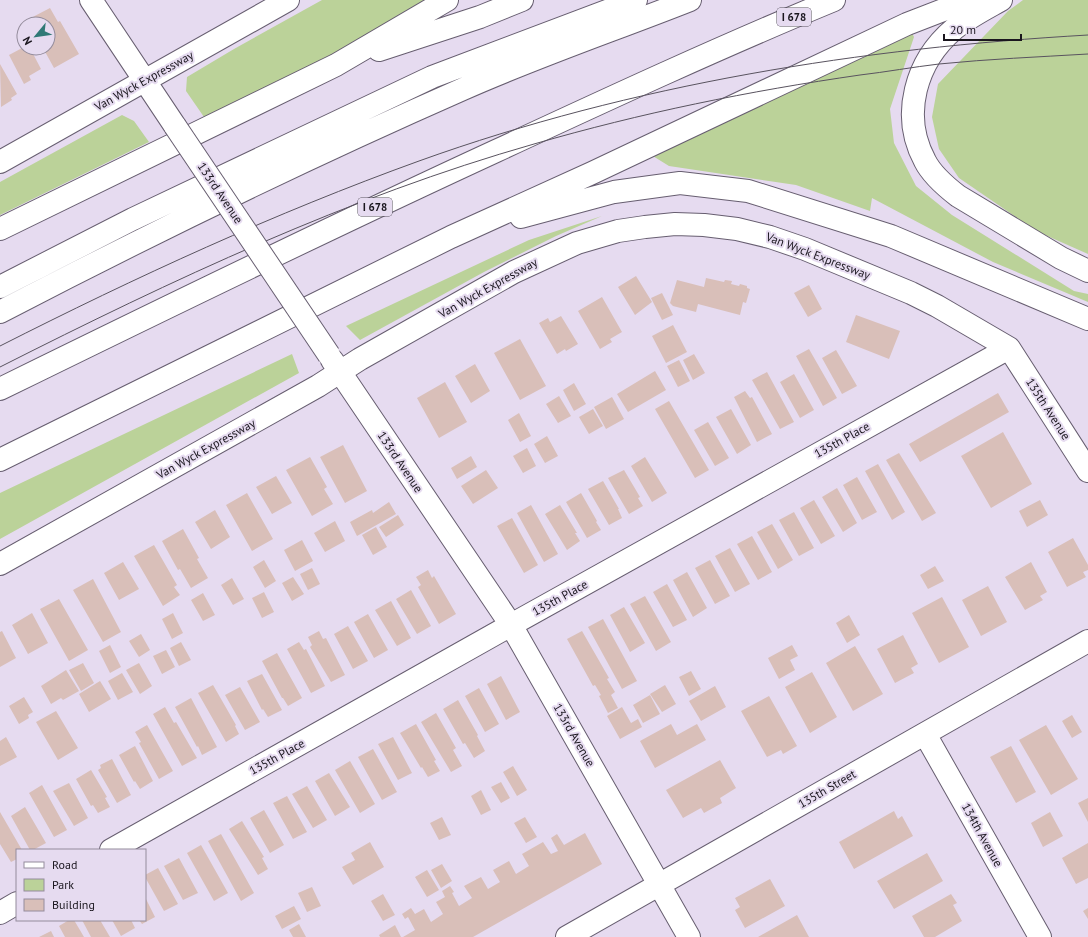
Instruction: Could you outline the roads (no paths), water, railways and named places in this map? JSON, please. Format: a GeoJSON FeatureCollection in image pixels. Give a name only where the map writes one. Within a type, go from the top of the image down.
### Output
{"type":"FeatureCollection","features":[{"type":"Feature","properties":{"kind":"main road","name":"133rd Avenue"},"geometry":{"type":"LineString","coordinates":[[91,0],[334,364],[511,625],[689,937]]}},
{"type":"Feature","properties":{"kind":"main road","name":"Van Wyck Expressway"},"geometry":{"type":"LineString","coordinates":[[0,162],[288,0]]}},
{"type":"Feature","properties":{"kind":"main road"},"geometry":{"type":"LineString","coordinates":[[0,229],[336,65],[447,0]]}},
{"type":"Feature","properties":{"kind":"main road"},"geometry":{"type":"LineString","coordinates":[[336,65],[480,17],[522,0]]}},
{"type":"Feature","properties":{"kind":"main road"},"geometry":{"type":"LineString","coordinates":[[0,286],[133,219],[432,77],[636,0]]}},
{"type":"Feature","properties":{"kind":"main road"},"geometry":{"type":"LineString","coordinates":[[0,312],[207,207],[456,92],[550,53],[690,0]]}},
{"type":"Feature","properties":{"kind":"main road","name":"I 678"},"geometry":{"type":"LineString","coordinates":[[0,389],[247,268],[417,187],[753,33],[834,0]]}},
{"type":"Feature","properties":{"kind":"main road"},"geometry":{"type":"LineString","coordinates":[[0,460],[451,237],[599,170],[908,24],[969,0]]}},
{"type":"Feature","properties":{"kind":"main road"},"geometry":{"type":"LineString","coordinates":[[1001,0],[954,29],[942,41],[927,62],[921,72],[913,101],[912,117],[914,133],[925,161],[934,175],[946,187],[958,196],[1088,272]]}},
{"type":"Feature","properties":{"kind":"main road"},"geometry":{"type":"LineString","coordinates":[[451,237],[614,192],[680,183],[748,191],[891,236],[1088,319]]}},
{"type":"Feature","properties":{"kind":"main road","name":"Van Wyck Expressway"},"geometry":{"type":"LineString","coordinates":[[0,564],[318,386],[334,364],[360,360],[514,272],[577,243],[618,231],[675,224],[704,225],[737,229],[770,237],[877,278],[937,306],[1008,348]]}},
{"type":"Feature","properties":{"kind":"main road","name":"135th Avenue"},"geometry":{"type":"LineString","coordinates":[[1008,348],[1088,471]]}},
{"type":"Feature","properties":{"kind":"main road","name":"135th Place"},"geometry":{"type":"LineString","coordinates":[[113,849],[1008,348]]}},
{"type":"Feature","properties":{"kind":"main road","name":"135th Street"},"geometry":{"type":"LineString","coordinates":[[566,937],[1088,641]]}},
{"type":"Feature","properties":{"kind":"main road","name":"134th Avenue"},"geometry":{"type":"LineString","coordinates":[[925,734],[1040,937]]}},
{"type":"Feature","properties":{"kind":"main road"},"geometry":{"type":"LineString","coordinates":[[0,913],[16,904]]}},
{"type":"Feature","properties":{"kind":"tram line"},"geometry":{"type":"LineString","coordinates":[[0,346],[103,295],[259,224],[365,181],[500,134],[582,111],[665,91],[749,74],[833,60],[918,49],[1088,35]]}},
{"type":"Feature","properties":{"kind":"tram line"},"geometry":{"type":"LineString","coordinates":[[0,367],[196,272],[329,215],[396,189],[465,165],[534,144],[614,122],[696,104],[819,81],[939,64],[995,59],[1088,54]]}}]}
